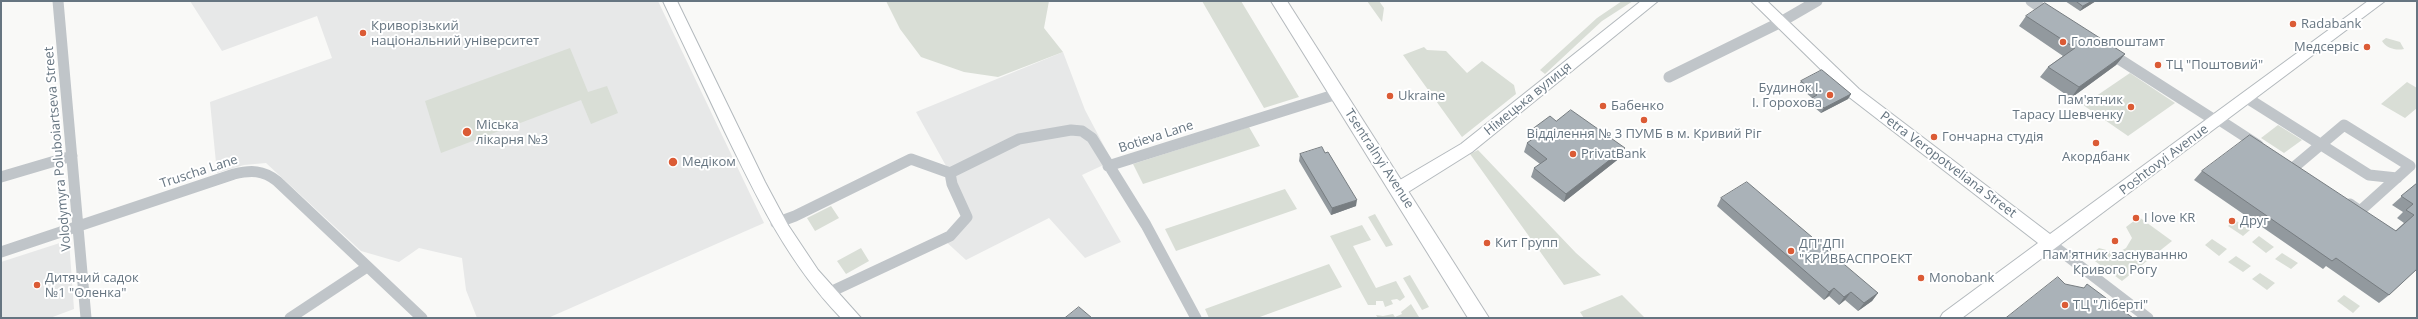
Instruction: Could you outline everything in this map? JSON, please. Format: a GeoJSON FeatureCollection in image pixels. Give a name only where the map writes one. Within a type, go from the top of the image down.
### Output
{"type":"FeatureCollection","features":[{"type":"Feature","properties":{"kind":"main road","name":"Tsentralnyi Avenue"},"geometry":{"type":"LineString","coordinates":[[1279,1],[1479,318]]}},
{"type":"Feature","properties":{"kind":"street","name":"Volodymyra Poluboiartseva Street"},"geometry":{"type":"LineString","coordinates":[[58,1],[86,318]]}},
{"type":"Feature","properties":{"kind":"street"},"geometry":{"type":"LineString","coordinates":[[670,1],[776,223],[803,265],[826,294],[852,318]]}},
{"type":"Feature","properties":{"kind":"street","name":"Німецька вулиця"},"geometry":{"type":"LineString","coordinates":[[1399,189],[1462,152],[1544,88],[1623,21],[1651,1]]}},
{"type":"Feature","properties":{"kind":"street","name":"Petra Veropotveliana Street"},"geometry":{"type":"LineString","coordinates":[[1758,1],[1779,23],[1844,83],[1882,115],[2148,318]]}},
{"type":"Feature","properties":{"kind":"street"},"geometry":{"type":"LineString","coordinates":[[1669,77],[1779,23],[1817,1]]}},
{"type":"Feature","properties":{"kind":"street"},"geometry":{"type":"LineString","coordinates":[[2031,1],[2058,19]]}},
{"type":"Feature","properties":{"kind":"street","name":"Poshtovyi Avenue"},"geometry":{"type":"LineString","coordinates":[[1949,318],[2377,1]]}},
{"type":"Feature","properties":{"kind":"street"},"geometry":{"type":"LineString","coordinates":[[2096,44],[2268,152]]}},
{"type":"Feature","properties":{"kind":"street","name":"Botieva Lane"},"geometry":{"type":"LineString","coordinates":[[950,173],[1019,139],[1033,138],[1071,130],[1082,131],[1092,138],[1108,166],[1337,94]]}},
{"type":"Feature","properties":{"kind":"street"},"geometry":{"type":"LineString","coordinates":[[2247,98],[2369,175],[2397,178]]}},
{"type":"Feature","properties":{"kind":"street"},"geometry":{"type":"LineString","coordinates":[[2306,176],[2290,166],[2322,145],[2344,125],[2410,166],[2360,211],[2340,198]]}},
{"type":"Feature","properties":{"kind":"street"},"geometry":{"type":"LineString","coordinates":[[1,177],[72,156]]}},
{"type":"Feature","properties":{"kind":"street"},"geometry":{"type":"LineString","coordinates":[[776,223],[795,216],[911,159],[950,173],[952,184],[967,217],[960,227],[950,236],[826,294]]}},
{"type":"Feature","properties":{"kind":"street"},"geometry":{"type":"LineString","coordinates":[[1108,166],[1146,225],[1196,318]]}},
{"type":"Feature","properties":{"kind":"street","name":"Truscha Lane"},"geometry":{"type":"LineString","coordinates":[[1,252],[234,174],[255,170],[268,174],[277,181],[422,318]]}},
{"type":"Feature","properties":{"kind":"street"},"geometry":{"type":"LineString","coordinates":[[290,318],[367,267]]}},
{"type":"Feature","properties":{"kind":"shaded area","name":"Міська лікарня №3"},"geometry":{"type":"Polygon","coordinates":[[[190,1],[658,1],[764,223],[548,318],[477,318],[466,290],[462,258],[419,248],[399,262],[361,251],[266,163],[244,165],[217,173],[210,102],[332,58],[317,16],[222,51],[190,1]]]}},
{"type":"Feature","properties":{"kind":"shaded area"},"geometry":{"type":"Polygon","coordinates":[[[886,1],[1049,1],[1044,28],[1063,52],[998,77],[964,72],[921,57],[900,29],[886,1]]]}},
{"type":"Feature","properties":{"kind":"shaded area"},"geometry":{"type":"Polygon","coordinates":[[[1202,1],[1241,1],[1299,97],[1264,108],[1202,1]]]}},
{"type":"Feature","properties":{"kind":"shaded area"},"geometry":{"type":"Polygon","coordinates":[[[1367,1],[1379,1],[1384,8],[1382,22],[1367,1]]]}},
{"type":"Feature","properties":{"kind":"shaded area"},"geometry":{"type":"Polygon","coordinates":[[[1622,1],[1633,1],[1602,21],[1545,74],[1540,70],[1597,18],[1622,1]]]}},
{"type":"Feature","properties":{"kind":"shaded area"},"geometry":{"type":"Polygon","coordinates":[[[2386,38],[2400,42],[2404,49],[2398,50],[2389,47],[2382,41],[2386,38]]]}},
{"type":"Feature","properties":{"kind":"shaded area"},"geometry":{"type":"Polygon","coordinates":[[[1424,47],[1427,50],[1446,51],[1467,73],[1482,61],[1514,85],[1516,94],[1462,137],[1403,55],[1424,47]]]}},
{"type":"Feature","properties":{"kind":"shaded area"},"geometry":{"type":"Polygon","coordinates":[[[570,48],[588,92],[607,86],[618,113],[591,124],[581,100],[441,153],[425,101],[570,48]]]}},
{"type":"Feature","properties":{"kind":"shaded area"},"geometry":{"type":"Polygon","coordinates":[[[1063,52],[1085,110],[1112,161],[1082,175],[1121,242],[1085,258],[1049,218],[966,260],[943,239],[967,217],[950,173],[916,112],[1063,52]]]}},
{"type":"Feature","properties":{"kind":"shaded area"},"geometry":{"type":"Polygon","coordinates":[[[2130,73],[2175,103],[2128,136],[2083,105],[2130,73]]]}},
{"type":"Feature","properties":{"kind":"shaded area"},"geometry":{"type":"Polygon","coordinates":[[[2407,82],[2417,88],[2417,108],[2405,118],[2381,104],[2407,82]]]}},
{"type":"Feature","properties":{"kind":"shaded area"},"geometry":{"type":"Polygon","coordinates":[[[2278,125],[2302,140],[2284,153],[2261,138],[2278,125]]]}},
{"type":"Feature","properties":{"kind":"shaded area"},"geometry":{"type":"Polygon","coordinates":[[[1249,127],[1260,146],[1143,184],[1133,164],[1249,127]]]}},
{"type":"Feature","properties":{"kind":"shaded area"},"geometry":{"type":"Polygon","coordinates":[[[1478,150],[1576,253],[1601,275],[1564,285],[1470,154],[1478,150]]]}},
{"type":"Feature","properties":{"kind":"shaded area"},"geometry":{"type":"Polygon","coordinates":[[[1285,189],[1297,209],[1176,251],[1165,229],[1285,189]]]}},
{"type":"Feature","properties":{"kind":"shaded area"},"geometry":{"type":"Polygon","coordinates":[[[831,206],[839,218],[815,231],[807,218],[831,206]]]}},
{"type":"Feature","properties":{"kind":"shaded area"},"geometry":{"type":"Polygon","coordinates":[[[1375,214],[1393,245],[1386,247],[1368,217],[1375,214]]]}},
{"type":"Feature","properties":{"kind":"shaded area"},"geometry":{"type":"Polygon","coordinates":[[[2139,217],[2172,241],[2122,281],[2088,256],[2099,248],[2117,253],[2126,248],[2132,238],[2126,227],[2139,217]]]}},
{"type":"Feature","properties":{"kind":"shaded area"},"geometry":{"type":"Polygon","coordinates":[[[2235,220],[2250,230],[2243,236],[2228,226],[2235,220]]]}},
{"type":"Feature","properties":{"kind":"shaded area"},"geometry":{"type":"Polygon","coordinates":[[[1362,225],[1371,240],[1353,246],[1376,288],[1396,281],[1405,297],[1400,301],[1397,299],[1391,300],[1393,304],[1385,307],[1383,301],[1376,301],[1376,305],[1368,305],[1330,236],[1362,225]]]}},
{"type":"Feature","properties":{"kind":"shaded area"},"geometry":{"type":"Polygon","coordinates":[[[2259,236],[2274,247],[2266,253],[2252,242],[2259,236]]]}},
{"type":"Feature","properties":{"kind":"shaded area"},"geometry":{"type":"Polygon","coordinates":[[[2212,239],[2227,249],[2219,256],[2205,245],[2212,239]]]}},
{"type":"Feature","properties":{"kind":"shaded area","name":"Дитячий садок №1 \"Оленка\""},"geometry":{"type":"Polygon","coordinates":[[[69,240],[74,309],[50,318],[1,318],[1,262],[69,240]]]}},
{"type":"Feature","properties":{"kind":"shaded area"},"geometry":{"type":"Polygon","coordinates":[[[861,248],[869,261],[846,274],[837,261],[861,248]]]}},
{"type":"Feature","properties":{"kind":"shaded area"},"geometry":{"type":"Polygon","coordinates":[[[2282,253],[2298,263],[2291,269],[2275,259],[2282,253]]]}},
{"type":"Feature","properties":{"kind":"shaded area"},"geometry":{"type":"Polygon","coordinates":[[[2236,256],[2251,266],[2243,272],[2228,262],[2236,256]]]}},
{"type":"Feature","properties":{"kind":"shaded area"},"geometry":{"type":"Polygon","coordinates":[[[1329,264],[1342,287],[1257,318],[1209,318],[1205,309],[1329,264]]]}},
{"type":"Feature","properties":{"kind":"shaded area"},"geometry":{"type":"Polygon","coordinates":[[[2260,273],[2275,283],[2267,290],[2252,279],[2260,273]]]}},
{"type":"Feature","properties":{"kind":"shaded area"},"geometry":{"type":"Polygon","coordinates":[[[1410,275],[1429,307],[1422,310],[1403,278],[1410,275]]]}},
{"type":"Feature","properties":{"kind":"shaded area"},"geometry":{"type":"Polygon","coordinates":[[[1622,295],[1645,318],[1584,318],[1580,312],[1622,295]]]}},
{"type":"Feature","properties":{"kind":"shaded area"},"geometry":{"type":"Polygon","coordinates":[[[2344,295],[2360,306],[2353,313],[2337,301],[2344,295]]]}},
{"type":"Feature","properties":{"kind":"shaded area"},"geometry":{"type":"Polygon","coordinates":[[[1411,304],[1419,317],[1378,318],[1376,315],[1383,316],[1393,314],[1395,317],[1402,314],[1401,312],[1411,304]]]}},
{"type":"Feature","properties":{"kind":"building"},"geometry":{"type":"Polygon","coordinates":[[[2076,1],[2092,1],[2083,6],[2076,1]]]}},
{"type":"Feature","properties":{"kind":"building"},"geometry":{"type":"Polygon","coordinates":[[[2045,3],[2125,54],[2079,87],[2048,67],[2075,48],[2026,16],[2045,3]]]}},
{"type":"Feature","properties":{"kind":"building","name":"Будинок І. І. Горохова"},"geometry":{"type":"Polygon","coordinates":[[[1822,70],[1851,94],[1824,108],[1812,98],[1817,95],[1801,81],[1822,70]]]}},
{"type":"Feature","properties":{"kind":"building","name":"PrivatBank"},"geometry":{"type":"Polygon","coordinates":[[[1571,110],[1625,148],[1566,194],[1534,168],[1547,159],[1527,143],[1538,135],[1531,130],[1550,116],[1556,121],[1571,110]]]}},
{"type":"Feature","properties":{"kind":"building"},"geometry":{"type":"Polygon","coordinates":[[[2250,135],[2396,231],[2414,215],[2406,210],[2413,204],[2401,196],[2417,183],[2417,269],[2389,295],[2336,258],[2332,261],[2202,171],[2250,135]]]}},
{"type":"Feature","properties":{"kind":"building"},"geometry":{"type":"Polygon","coordinates":[[[1322,147],[1325,153],[1328,152],[1357,200],[1332,208],[1300,154],[1322,147]]]}},
{"type":"Feature","properties":{"kind":"building","name":"ДП\"ДПІ \"КРИВБАСПРОЕКТ"},"geometry":{"type":"Polygon","coordinates":[[[1747,182],[1878,293],[1864,303],[1851,292],[1844,297],[1834,288],[1829,292],[1721,198],[1747,182]]]}},
{"type":"Feature","properties":{"kind":"building","name":"ТЦ \"Ліберті\""},"geometry":{"type":"Polygon","coordinates":[[[2058,277],[2065,284],[2084,288],[2087,284],[2133,318],[2006,318],[2058,277]]]}},
{"type":"Feature","properties":{"kind":"building"},"geometry":{"type":"Polygon","coordinates":[[[1079,307],[1092,318],[1065,318],[1079,307]]]}},
{"type":"Feature","properties":{"kind":"place","name":"Radabank"},"geometry":{"type":"Point","coordinates":[2293,24]}},
{"type":"Feature","properties":{"kind":"place","name":"Криворізький національний університет"},"geometry":{"type":"Point","coordinates":[363,33]}},
{"type":"Feature","properties":{"kind":"place","name":"Головпоштамт"},"geometry":{"type":"Point","coordinates":[2063,42]}},
{"type":"Feature","properties":{"kind":"place","name":"Медсервіс"},"geometry":{"type":"Point","coordinates":[2367,47]}},
{"type":"Feature","properties":{"kind":"place","name":"ТЦ \"Поштовий\""},"geometry":{"type":"Point","coordinates":[2158,65]}},
{"type":"Feature","properties":{"kind":"place","name":"Будинок І. І. Горохова"},"geometry":{"type":"Point","coordinates":[1830,95]}},
{"type":"Feature","properties":{"kind":"place","name":"Ukraine"},"geometry":{"type":"Point","coordinates":[1390,96]}},
{"type":"Feature","properties":{"kind":"place","name":"Бабенко"},"geometry":{"type":"Point","coordinates":[1603,106]}},
{"type":"Feature","properties":{"kind":"place","name":"Пам'ятник Тарасу Шевченку"},"geometry":{"type":"Point","coordinates":[2131,107]}},
{"type":"Feature","properties":{"kind":"place","name":"Відділення № 3 ПУМБ в м. Кривий Ріг"},"geometry":{"type":"Point","coordinates":[1644,120]}},
{"type":"Feature","properties":{"kind":"place","name":"Міська лікарня №3"},"geometry":{"type":"Point","coordinates":[467,132]}},
{"type":"Feature","properties":{"kind":"place","name":"Гончарна студія"},"geometry":{"type":"Point","coordinates":[1934,137]}},
{"type":"Feature","properties":{"kind":"place","name":"Акордбанк"},"geometry":{"type":"Point","coordinates":[2096,143]}},
{"type":"Feature","properties":{"kind":"place","name":"PrivatBank"},"geometry":{"type":"Point","coordinates":[1573,154]}},
{"type":"Feature","properties":{"kind":"place","name":"Медіком"},"geometry":{"type":"Point","coordinates":[673,162]}},
{"type":"Feature","properties":{"kind":"place","name":"I love KR"},"geometry":{"type":"Point","coordinates":[2136,218]}},
{"type":"Feature","properties":{"kind":"place","name":"Друг"},"geometry":{"type":"Point","coordinates":[2232,221]}},
{"type":"Feature","properties":{"kind":"place","name":"Пам'ятник заснуванню Кривого Рогу"},"geometry":{"type":"Point","coordinates":[2115,241]}},
{"type":"Feature","properties":{"kind":"place","name":"Кит Групп"},"geometry":{"type":"Point","coordinates":[1487,243]}},
{"type":"Feature","properties":{"kind":"place","name":"ДП\"ДПІ \"КРИВБАСПРОЕКТ"},"geometry":{"type":"Point","coordinates":[1791,251]}},
{"type":"Feature","properties":{"kind":"place","name":"Monobank"},"geometry":{"type":"Point","coordinates":[1921,278]}},
{"type":"Feature","properties":{"kind":"place","name":"Дитячий садок №1 \"Оленка\""},"geometry":{"type":"Point","coordinates":[37,285]}},
{"type":"Feature","properties":{"kind":"place","name":"ТЦ \"Ліберті\""},"geometry":{"type":"Point","coordinates":[2065,305]}}]}
